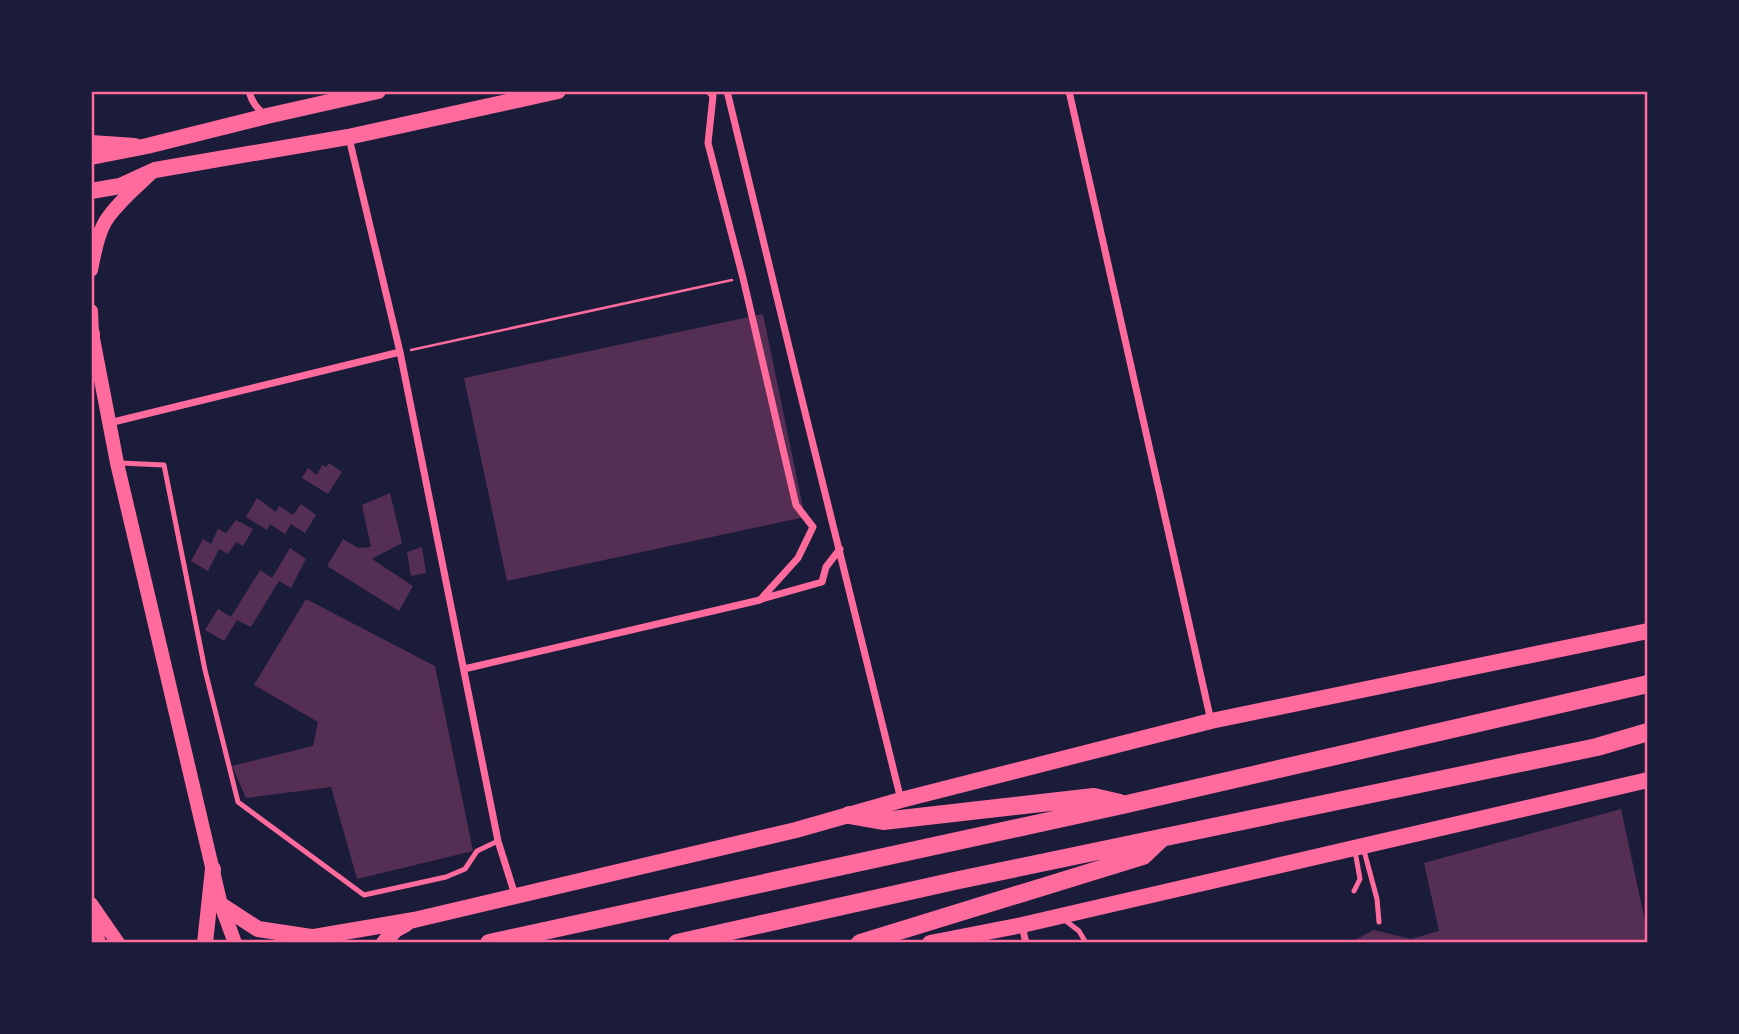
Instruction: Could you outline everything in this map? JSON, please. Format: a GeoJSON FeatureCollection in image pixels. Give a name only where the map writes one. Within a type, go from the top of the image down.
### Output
{"type":"FeatureCollection","features":[{"type":"Feature","properties":{"kind":"highway"},"geometry":{"type":"LineString","coordinates":[[1629,688],[1648,674]]}},
{"type":"Feature","properties":{"kind":"highway"},"geometry":{"type":"LineString","coordinates":[[489,943],[1127,804],[1648,684]]}},
{"type":"Feature","properties":{"kind":"highway"},"geometry":{"type":"LineString","coordinates":[[677,943],[1163,837],[1597,747],[1648,732]]}},
{"type":"Feature","properties":{"kind":"highway"},"geometry":{"type":"LineString","coordinates":[[1597,747],[1648,741]]}},
{"type":"Feature","properties":{"kind":"highway"},"geometry":{"type":"LineString","coordinates":[[849,815],[883,821],[1094,797],[1127,804]]}},
{"type":"Feature","properties":{"kind":"highway"},"geometry":{"type":"LineString","coordinates":[[860,943],[1143,856],[1163,837]]}},
{"type":"Feature","properties":{"kind":"main road"},"geometry":{"type":"LineString","coordinates":[[91,157],[378,91]]}},
{"type":"Feature","properties":{"kind":"main road"},"geometry":{"type":"LineString","coordinates":[[91,191],[120,186],[155,170],[348,137],[558,91]]}},
{"type":"Feature","properties":{"kind":"main road"},"geometry":{"type":"LineString","coordinates":[[91,142],[147,146]]}},
{"type":"Feature","properties":{"kind":"main road"},"geometry":{"type":"LineString","coordinates":[[91,270],[104,223],[155,170]]}},
{"type":"Feature","properties":{"kind":"main road"},"geometry":{"type":"LineString","coordinates":[[91,311],[91,331],[117,463],[221,905],[235,943]]}},
{"type":"Feature","properties":{"kind":"main road"},"geometry":{"type":"LineString","coordinates":[[296,943],[314,937],[414,920],[796,830],[901,800],[1211,721],[1648,631]]}},
{"type":"Feature","properties":{"kind":"main road"},"geometry":{"type":"LineString","coordinates":[[930,943],[1022,925],[1358,846],[1648,782]]}},
{"type":"Feature","properties":{"kind":"main road"},"geometry":{"type":"LineString","coordinates":[[205,943],[213,869]]}},
{"type":"Feature","properties":{"kind":"main road"},"geometry":{"type":"LineString","coordinates":[[91,905],[92,928],[99,943]]}},
{"type":"Feature","properties":{"kind":"main road"},"geometry":{"type":"LineString","coordinates":[[91,905],[118,943]]}},
{"type":"Feature","properties":{"kind":"main road"},"geometry":{"type":"LineString","coordinates":[[221,905],[258,929],[314,937]]}},
{"type":"Feature","properties":{"kind":"main road"},"geometry":{"type":"LineString","coordinates":[[383,943],[395,930],[414,920]]}},
{"type":"Feature","properties":{"kind":"street"},"geometry":{"type":"LineString","coordinates":[[249,91],[252,101],[267,116]]}},
{"type":"Feature","properties":{"kind":"street"},"geometry":{"type":"LineString","coordinates":[[709,91],[713,96],[708,143],[743,278],[796,505],[813,527],[798,558],[760,600]]}},
{"type":"Feature","properties":{"kind":"street"},"geometry":{"type":"LineString","coordinates":[[727,91],[901,800]]}},
{"type":"Feature","properties":{"kind":"street"},"geometry":{"type":"LineString","coordinates":[[1069,91],[1211,721]]}},
{"type":"Feature","properties":{"kind":"street"},"geometry":{"type":"LineString","coordinates":[[348,137],[400,352],[498,841],[515,896]]}},
{"type":"Feature","properties":{"kind":"street"},"geometry":{"type":"LineString","coordinates":[[108,423],[400,352]]}},
{"type":"Feature","properties":{"kind":"street"},"geometry":{"type":"LineString","coordinates":[[464,669],[760,600],[821,582],[826,566],[840,549]]}},
{"type":"Feature","properties":{"kind":"street"},"geometry":{"type":"LineString","coordinates":[[1022,925],[1026,943]]}},
{"type":"Feature","properties":{"kind":"lane"},"geometry":{"type":"LineString","coordinates":[[117,463],[164,465],[205,670],[238,802],[364,895],[446,877],[465,869],[477,851],[498,841]]}},
{"type":"Feature","properties":{"kind":"lane"},"geometry":{"type":"LineString","coordinates":[[1354,891],[1360,879],[1358,846]]}},
{"type":"Feature","properties":{"kind":"lane"},"geometry":{"type":"LineString","coordinates":[[1358,846],[1377,899],[1379,922]]}},
{"type":"Feature","properties":{"kind":"lane"},"geometry":{"type":"LineString","coordinates":[[1060,916],[1079,931],[1086,943]]}},
{"type":"Feature","properties":{"kind":"path"},"geometry":{"type":"LineString","coordinates":[[400,352],[743,278]]}},
{"type":"Feature","properties":{"kind":"building"},"geometry":{"type":"Polygon","coordinates":[[[763,314],[805,517],[507,581],[464,378],[763,314]]]}},
{"type":"Feature","properties":{"kind":"building"},"geometry":{"type":"Polygon","coordinates":[[[329,463],[342,472],[328,494],[302,478],[308,468],[317,475],[322,465],[326,467],[329,463]]]}},
{"type":"Feature","properties":{"kind":"building"},"geometry":{"type":"Polygon","coordinates":[[[390,493],[402,543],[372,559],[413,586],[399,611],[327,566],[343,539],[358,548],[371,547],[362,505],[390,493]]]}},
{"type":"Feature","properties":{"kind":"building"},"geometry":{"type":"Polygon","coordinates":[[[257,498],[276,512],[279,506],[293,515],[301,504],[316,515],[305,533],[291,524],[285,534],[270,524],[267,530],[246,517],[257,498]]]}},
{"type":"Feature","properties":{"kind":"building"},"geometry":{"type":"Polygon","coordinates":[[[236,520],[253,529],[243,546],[236,542],[228,554],[219,549],[208,571],[191,561],[203,539],[211,544],[218,529],[226,533],[236,520]]]}},
{"type":"Feature","properties":{"kind":"building"},"geometry":{"type":"Polygon","coordinates":[[[422,547],[426,573],[411,576],[407,552],[422,547]]]}},
{"type":"Feature","properties":{"kind":"building"},"geometry":{"type":"Polygon","coordinates":[[[290,548],[306,559],[291,588],[279,581],[251,627],[237,620],[224,641],[205,630],[218,609],[231,617],[260,570],[272,578],[290,548]]]}},
{"type":"Feature","properties":{"kind":"building"},"geometry":{"type":"Polygon","coordinates":[[[306,599],[435,666],[473,851],[357,879],[331,787],[246,798],[232,766],[313,746],[318,722],[254,685],[306,599]]]}},
{"type":"Feature","properties":{"kind":"building"},"geometry":{"type":"Polygon","coordinates":[[[1621,809],[1648,943],[1349,943],[1374,930],[1411,939],[1439,931],[1424,863],[1621,809]]]}}]}
